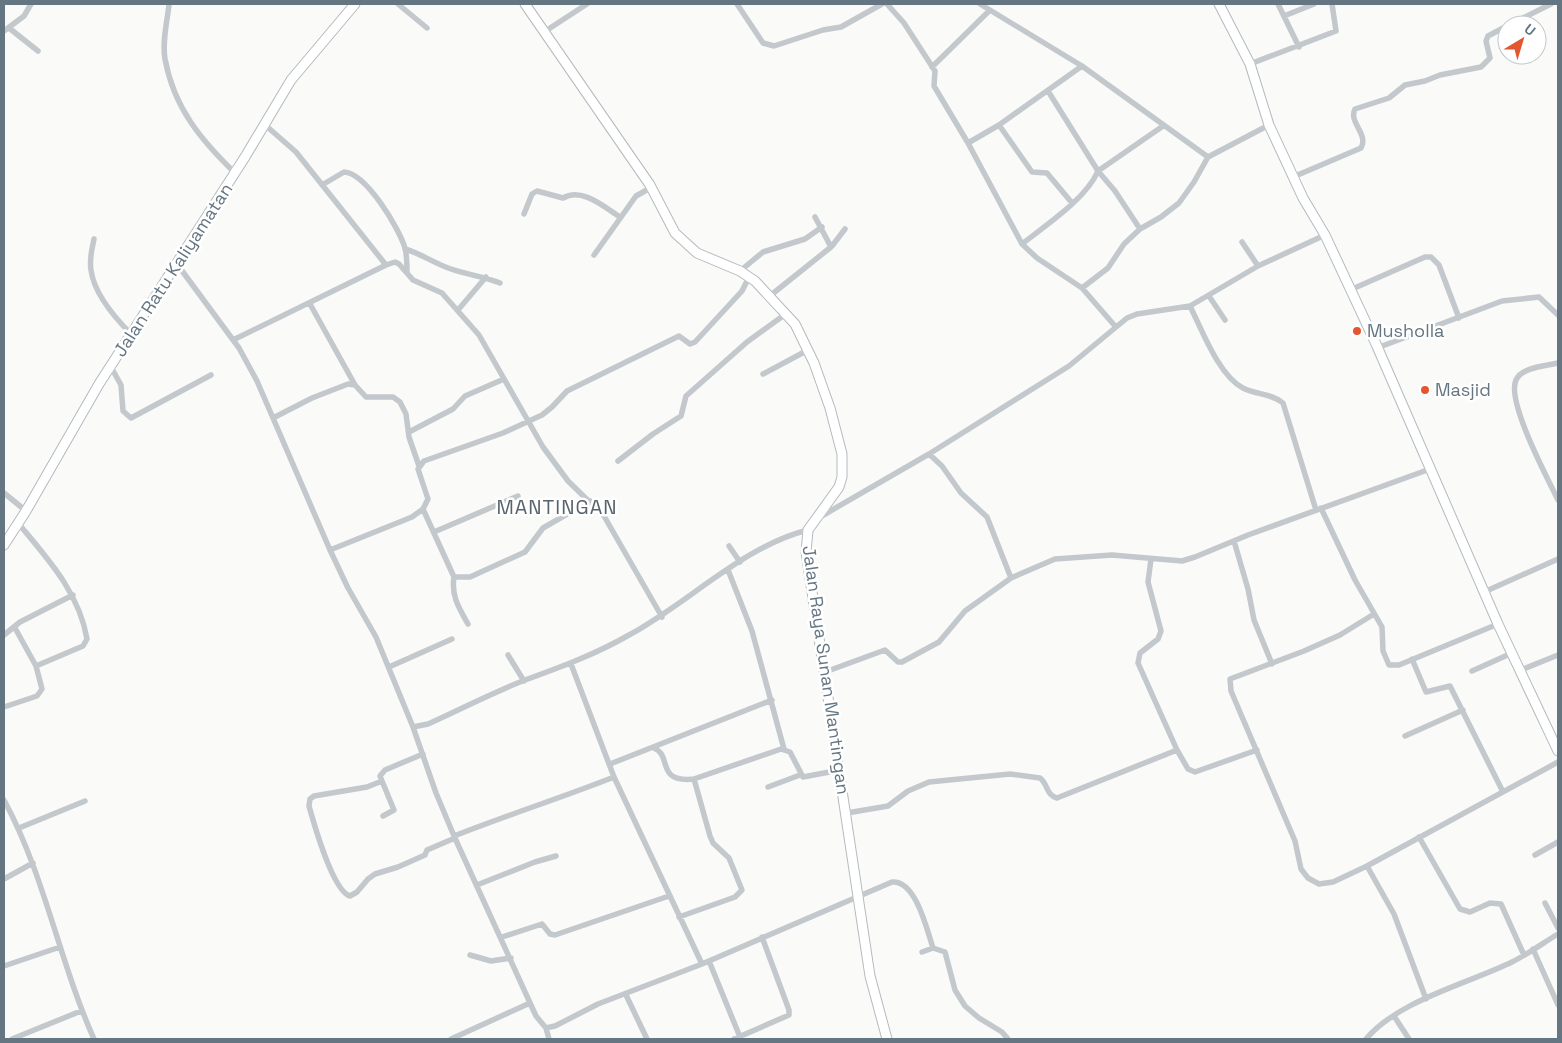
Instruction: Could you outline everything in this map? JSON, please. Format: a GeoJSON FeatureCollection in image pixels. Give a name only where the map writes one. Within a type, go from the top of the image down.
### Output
{"type":"FeatureCollection","features":[{"type":"Feature","properties":{"kind":"main road","name":"Jalan Ratu Kaliyamatan"},"geometry":{"type":"LineString","coordinates":[[4,545],[111,367],[235,173],[291,80],[355,4]]}},
{"type":"Feature","properties":{"kind":"main road","name":"Jalan Raya Sunan Mantingan"},"geometry":{"type":"LineString","coordinates":[[525,4],[642,172],[675,234],[686,245],[706,258],[740,271],[749,277],[771,295],[787,313],[795,324],[808,350],[830,408],[842,454],[842,477],[839,487],[808,530],[806,552],[860,897],[870,976],[887,1039]]}},
{"type":"Feature","properties":{"kind":"main road"},"geometry":{"type":"LineString","coordinates":[[1219,4],[1250,64],[1269,125],[1309,210],[1325,235],[1377,348],[1498,624],[1555,736],[1558,751]]}},
{"type":"Feature","properties":{"kind":"street"},"geometry":{"type":"LineString","coordinates":[[31,4],[24,16],[6,29],[38,51]]}},
{"type":"Feature","properties":{"kind":"street"},"geometry":{"type":"LineString","coordinates":[[398,4],[427,28]]}},
{"type":"Feature","properties":{"kind":"street"},"geometry":{"type":"LineString","coordinates":[[544,32],[587,4]]}},
{"type":"Feature","properties":{"kind":"street"},"geometry":{"type":"LineString","coordinates":[[737,4],[763,43],[774,46],[822,30],[841,27],[882,4]]}},
{"type":"Feature","properties":{"kind":"street"},"geometry":{"type":"LineString","coordinates":[[887,4],[904,23],[932,67],[934,71],[934,86],[968,143],[1022,244],[1037,258],[1082,288],[1115,326]]}},
{"type":"Feature","properties":{"kind":"street"},"geometry":{"type":"LineString","coordinates":[[980,4],[1082,66],[1208,157]]}},
{"type":"Feature","properties":{"kind":"street"},"geometry":{"type":"LineString","coordinates":[[1278,4],[1299,47]]}},
{"type":"Feature","properties":{"kind":"street"},"geometry":{"type":"LineString","coordinates":[[1284,16],[1314,4]]}},
{"type":"Feature","properties":{"kind":"street"},"geometry":{"type":"LineString","coordinates":[[1250,64],[1299,47],[1336,31],[1332,4]]}},
{"type":"Feature","properties":{"kind":"street"},"geometry":{"type":"LineString","coordinates":[[1528,15],[1551,4]]}},
{"type":"Feature","properties":{"kind":"street"},"geometry":{"type":"LineString","coordinates":[[169,5],[165,58],[174,88],[192,128],[235,173]]}},
{"type":"Feature","properties":{"kind":"street"},"geometry":{"type":"LineString","coordinates":[[932,67],[989,11]]}},
{"type":"Feature","properties":{"kind":"street"},"geometry":{"type":"LineString","coordinates":[[1293,177],[1361,148],[1363,137],[1354,117],[1355,109],[1389,98],[1405,85],[1425,81],[1440,75],[1481,67],[1490,58],[1486,41],[1488,36],[1497,31]]}},
{"type":"Feature","properties":{"kind":"street"},"geometry":{"type":"LineString","coordinates":[[968,143],[999,125],[1082,66]]}},
{"type":"Feature","properties":{"kind":"street"},"geometry":{"type":"LineString","coordinates":[[1048,91],[1098,171],[1115,191],[1140,229]]}},
{"type":"Feature","properties":{"kind":"street"},"geometry":{"type":"LineString","coordinates":[[264,124],[290,146],[386,265]]}},
{"type":"Feature","properties":{"kind":"street"},"geometry":{"type":"LineString","coordinates":[[999,125],[1032,172],[1048,173],[1072,203]]}},
{"type":"Feature","properties":{"kind":"street"},"geometry":{"type":"LineString","coordinates":[[1082,288],[1108,268],[1124,244],[1140,229],[1161,217],[1179,203],[1208,157],[1269,125]]}},
{"type":"Feature","properties":{"kind":"street"},"geometry":{"type":"LineString","coordinates":[[1022,244],[1072,203],[1094,180],[1098,171],[1163,126]]}},
{"type":"Feature","properties":{"kind":"street"},"geometry":{"type":"LineString","coordinates":[[322,184],[344,172],[350,172],[358,177],[372,192],[405,249],[407,272]]}},
{"type":"Feature","properties":{"kind":"street"},"geometry":{"type":"LineString","coordinates":[[594,255],[620,216],[639,194],[651,186]]}},
{"type":"Feature","properties":{"kind":"street"},"geometry":{"type":"LineString","coordinates":[[524,214],[532,194],[537,191],[563,198],[570,194],[580,195],[620,216]]}},
{"type":"Feature","properties":{"kind":"street"},"geometry":{"type":"LineString","coordinates":[[815,217],[832,246]]}},
{"type":"Feature","properties":{"kind":"street"},"geometry":{"type":"LineString","coordinates":[[740,271],[763,252],[805,239],[822,227]]}},
{"type":"Feature","properties":{"kind":"street"},"geometry":{"type":"LineString","coordinates":[[771,295],[824,255],[845,229]]}},
{"type":"Feature","properties":{"kind":"street"},"geometry":{"type":"LineString","coordinates":[[814,520],[929,454],[1068,366],[1115,326],[1136,314],[1190,306],[1258,266],[1325,235]]}},
{"type":"Feature","properties":{"kind":"street"},"geometry":{"type":"LineString","coordinates":[[94,239],[90,256],[91,271],[95,283],[119,322],[132,335]]}},
{"type":"Feature","properties":{"kind":"street"},"geometry":{"type":"LineString","coordinates":[[1242,242],[1258,266]]}},
{"type":"Feature","properties":{"kind":"street"},"geometry":{"type":"LineString","coordinates":[[405,249],[425,255],[454,270],[486,277],[500,283]]}},
{"type":"Feature","properties":{"kind":"street"},"geometry":{"type":"LineString","coordinates":[[1350,290],[1425,257],[1431,257],[1439,265],[1459,318]]}},
{"type":"Feature","properties":{"kind":"street"},"geometry":{"type":"LineString","coordinates":[[233,340],[395,262],[417,282],[442,293],[487,346],[528,422],[568,482],[590,501],[612,529],[662,617]]}},
{"type":"Feature","properties":{"kind":"street"},"geometry":{"type":"LineString","coordinates":[[177,264],[233,340],[258,381],[330,550],[348,588],[376,637],[389,667],[454,837],[502,937],[530,1003],[540,1022],[546,1028],[549,1039]]}},
{"type":"Feature","properties":{"kind":"street"},"geometry":{"type":"LineString","coordinates":[[458,310],[486,277]]}},
{"type":"Feature","properties":{"kind":"street"},"geometry":{"type":"LineString","coordinates":[[419,466],[424,462],[528,422],[552,407],[567,391],[679,336],[690,344],[695,342],[742,291],[749,277]]}},
{"type":"Feature","properties":{"kind":"street"},"geometry":{"type":"LineString","coordinates":[[1209,296],[1225,320]]}},
{"type":"Feature","properties":{"kind":"street"},"geometry":{"type":"LineString","coordinates":[[1377,348],[1502,301],[1534,296],[1547,302],[1558,315]]}},
{"type":"Feature","properties":{"kind":"street"},"geometry":{"type":"LineString","coordinates":[[310,304],[355,385],[366,397],[393,397],[400,402],[406,414],[419,466],[420,479],[428,499],[423,510],[412,517],[330,550]]}},
{"type":"Feature","properties":{"kind":"street"},"geometry":{"type":"LineString","coordinates":[[1190,306],[1214,355],[1232,380],[1241,388],[1271,396],[1283,403],[1318,509],[1384,631],[1383,651],[1389,664],[1400,665],[1498,624]]}},
{"type":"Feature","properties":{"kind":"street"},"geometry":{"type":"LineString","coordinates":[[618,461],[653,434],[681,416],[686,396],[747,342],[787,313]]}},
{"type":"Feature","properties":{"kind":"street"},"geometry":{"type":"LineString","coordinates":[[764,374],[808,350]]}},
{"type":"Feature","properties":{"kind":"street"},"geometry":{"type":"LineString","coordinates":[[1558,363],[1531,369],[1519,377],[1515,383],[1515,393],[1527,438],[1558,500]]}},
{"type":"Feature","properties":{"kind":"street"},"geometry":{"type":"LineString","coordinates":[[111,367],[121,385],[123,412],[131,418],[211,375]]}},
{"type":"Feature","properties":{"kind":"street"},"geometry":{"type":"LineString","coordinates":[[409,432],[453,409],[465,396],[504,379]]}},
{"type":"Feature","properties":{"kind":"street"},"geometry":{"type":"LineString","coordinates":[[273,418],[324,393],[348,384],[355,385]]}},
{"type":"Feature","properties":{"kind":"street"},"geometry":{"type":"LineString","coordinates":[[929,454],[942,466],[960,493],[987,517],[1011,578]]}},
{"type":"Feature","properties":{"kind":"street"},"geometry":{"type":"LineString","coordinates":[[825,672],[884,650],[898,662],[920,652],[938,642],[966,611],[1011,578],[1056,559],[1112,555],[1182,561],[1430,469]]}},
{"type":"Feature","properties":{"kind":"street"},"geometry":{"type":"LineString","coordinates":[[4,493],[26,511]]}},
{"type":"Feature","properties":{"kind":"street"},"geometry":{"type":"LineString","coordinates":[[434,532],[518,496]]}},
{"type":"Feature","properties":{"kind":"street"},"geometry":{"type":"LineString","coordinates":[[454,577],[470,577],[525,552],[543,528],[590,501]]}},
{"type":"Feature","properties":{"kind":"street"},"geometry":{"type":"LineString","coordinates":[[423,510],[454,577],[452,589],[455,601],[468,624]]}},
{"type":"Feature","properties":{"kind":"street"},"geometry":{"type":"LineString","coordinates":[[18,523],[58,572],[73,595],[82,619],[86,643],[36,666]]}},
{"type":"Feature","properties":{"kind":"street"},"geometry":{"type":"LineString","coordinates":[[413,727],[428,724],[524,681],[571,664],[662,617],[740,562],[793,534],[808,530]]}},
{"type":"Feature","properties":{"kind":"street"},"geometry":{"type":"LineString","coordinates":[[1234,541],[1248,589],[1254,620],[1272,664]]}},
{"type":"Feature","properties":{"kind":"street"},"geometry":{"type":"LineString","coordinates":[[729,546],[740,562]]}},
{"type":"Feature","properties":{"kind":"street"},"geometry":{"type":"LineString","coordinates":[[1484,592],[1558,558]]}},
{"type":"Feature","properties":{"kind":"street"},"geometry":{"type":"LineString","coordinates":[[1151,559],[1148,582],[1161,631],[1158,639],[1140,653],[1138,663],[1177,750],[1188,769],[1195,772],[1256,750]]}},
{"type":"Feature","properties":{"kind":"street"},"geometry":{"type":"LineString","coordinates":[[728,570],[752,631],[784,749]]}},
{"type":"Feature","properties":{"kind":"street"},"geometry":{"type":"LineString","coordinates":[[4,634],[15,628],[20,622],[73,595]]}},
{"type":"Feature","properties":{"kind":"street"},"geometry":{"type":"LineString","coordinates":[[1374,614],[1340,634],[1272,664],[1230,679],[1231,691],[1295,841],[1301,869],[1308,878],[1319,884],[1326,885],[1367,866],[1558,762]]}},
{"type":"Feature","properties":{"kind":"street"},"geometry":{"type":"LineString","coordinates":[[4,707],[40,693],[42,683],[36,666],[15,628]]}},
{"type":"Feature","properties":{"kind":"street"},"geometry":{"type":"LineString","coordinates":[[389,667],[452,639]]}},
{"type":"Feature","properties":{"kind":"street"},"geometry":{"type":"LineString","coordinates":[[1472,671],[1512,653]]}},
{"type":"Feature","properties":{"kind":"street"},"geometry":{"type":"LineString","coordinates":[[508,655],[524,681]]}},
{"type":"Feature","properties":{"kind":"street"},"geometry":{"type":"LineString","coordinates":[[1520,670],[1558,655]]}},
{"type":"Feature","properties":{"kind":"street"},"geometry":{"type":"LineString","coordinates":[[1412,659],[1426,692],[1450,685],[1503,792]]}},
{"type":"Feature","properties":{"kind":"street"},"geometry":{"type":"LineString","coordinates":[[571,664],[614,777],[702,964]]}},
{"type":"Feature","properties":{"kind":"street"},"geometry":{"type":"LineString","coordinates":[[610,764],[772,700]]}},
{"type":"Feature","properties":{"kind":"street"},"geometry":{"type":"LineString","coordinates":[[1405,736],[1463,710]]}},
{"type":"Feature","properties":{"kind":"street"},"geometry":{"type":"LineString","coordinates":[[654,748],[658,750],[671,775],[679,780],[694,779],[784,749],[790,752],[800,775],[805,778],[840,770]]}},
{"type":"Feature","properties":{"kind":"street"},"geometry":{"type":"LineString","coordinates":[[847,814],[888,806],[908,791],[929,782],[1010,774],[1040,778],[1048,793],[1057,798],[1177,750]]}},
{"type":"Feature","properties":{"kind":"street"},"geometry":{"type":"LineString","coordinates":[[383,816],[394,810],[380,776],[385,770],[423,754]]}},
{"type":"Feature","properties":{"kind":"street"},"geometry":{"type":"LineString","coordinates":[[768,787],[800,775]]}},
{"type":"Feature","properties":{"kind":"street"},"geometry":{"type":"LineString","coordinates":[[382,781],[367,787],[314,796],[309,801],[312,819],[326,860],[345,894],[354,894],[375,874],[398,867],[425,855],[427,850],[454,837],[524,808],[544,804],[614,777]]}},
{"type":"Feature","properties":{"kind":"street"},"geometry":{"type":"LineString","coordinates":[[679,917],[734,897],[742,890],[728,858],[710,836],[694,779]]}},
{"type":"Feature","properties":{"kind":"street"},"geometry":{"type":"LineString","coordinates":[[4,800],[19,828],[33,863],[50,909],[60,947],[82,1011],[94,1039]]}},
{"type":"Feature","properties":{"kind":"street"},"geometry":{"type":"LineString","coordinates":[[19,828],[84,801]]}},
{"type":"Feature","properties":{"kind":"street"},"geometry":{"type":"LineString","coordinates":[[1419,837],[1460,909],[1470,912],[1495,902],[1503,906],[1524,955]]}},
{"type":"Feature","properties":{"kind":"street"},"geometry":{"type":"LineString","coordinates":[[1535,855],[1558,842]]}},
{"type":"Feature","properties":{"kind":"street"},"geometry":{"type":"LineString","coordinates":[[477,885],[535,862],[556,856]]}},
{"type":"Feature","properties":{"kind":"street"},"geometry":{"type":"LineString","coordinates":[[4,880],[33,863]]}},
{"type":"Feature","properties":{"kind":"street"},"geometry":{"type":"LineString","coordinates":[[1367,866],[1394,914],[1426,999]]}},
{"type":"Feature","properties":{"kind":"street"},"geometry":{"type":"LineString","coordinates":[[546,1028],[555,1026],[598,1004],[626,995],[702,964],[892,882],[903,884],[913,896],[933,948]]}},
{"type":"Feature","properties":{"kind":"street"},"geometry":{"type":"LineString","coordinates":[[502,937],[542,924],[550,934],[556,935],[669,896]]}},
{"type":"Feature","properties":{"kind":"street"},"geometry":{"type":"LineString","coordinates":[[1545,903],[1558,928]]}},
{"type":"Feature","properties":{"kind":"street"},"geometry":{"type":"LineString","coordinates":[[1366,1039],[1394,1016],[1426,999],[1524,955],[1558,934]]}},
{"type":"Feature","properties":{"kind":"street"},"geometry":{"type":"LineString","coordinates":[[709,961],[737,1038],[787,1018],[790,1013],[762,937]]}},
{"type":"Feature","properties":{"kind":"street"},"geometry":{"type":"LineString","coordinates":[[4,966],[60,947]]}},
{"type":"Feature","properties":{"kind":"street"},"geometry":{"type":"LineString","coordinates":[[922,952],[933,948],[941,949],[947,955],[955,990],[965,1006],[979,1018],[1002,1032],[1008,1039]]}},
{"type":"Feature","properties":{"kind":"street"},"geometry":{"type":"LineString","coordinates":[[1533,949],[1558,1005]]}},
{"type":"Feature","properties":{"kind":"street"},"geometry":{"type":"LineString","coordinates":[[470,955],[491,961],[511,958]]}},
{"type":"Feature","properties":{"kind":"street"},"geometry":{"type":"LineString","coordinates":[[626,995],[647,1039]]}},
{"type":"Feature","properties":{"kind":"street"},"geometry":{"type":"LineString","coordinates":[[451,1039],[530,1003]]}},
{"type":"Feature","properties":{"kind":"street"},"geometry":{"type":"LineString","coordinates":[[12,1039],[82,1011]]}},
{"type":"Feature","properties":{"kind":"street"},"geometry":{"type":"LineString","coordinates":[[1394,1016],[1409,1039]]}},
{"type":"Feature","properties":{"kind":"place","name":"Musholla"},"geometry":{"type":"Point","coordinates":[1357,331]}},
{"type":"Feature","properties":{"kind":"place","name":"Masjid"},"geometry":{"type":"Point","coordinates":[1425,390]}},
{"type":"Feature","properties":{"kind":"district","name":"MANTINGAN"},"geometry":{"type":"Point","coordinates":[557,507]}}]}
